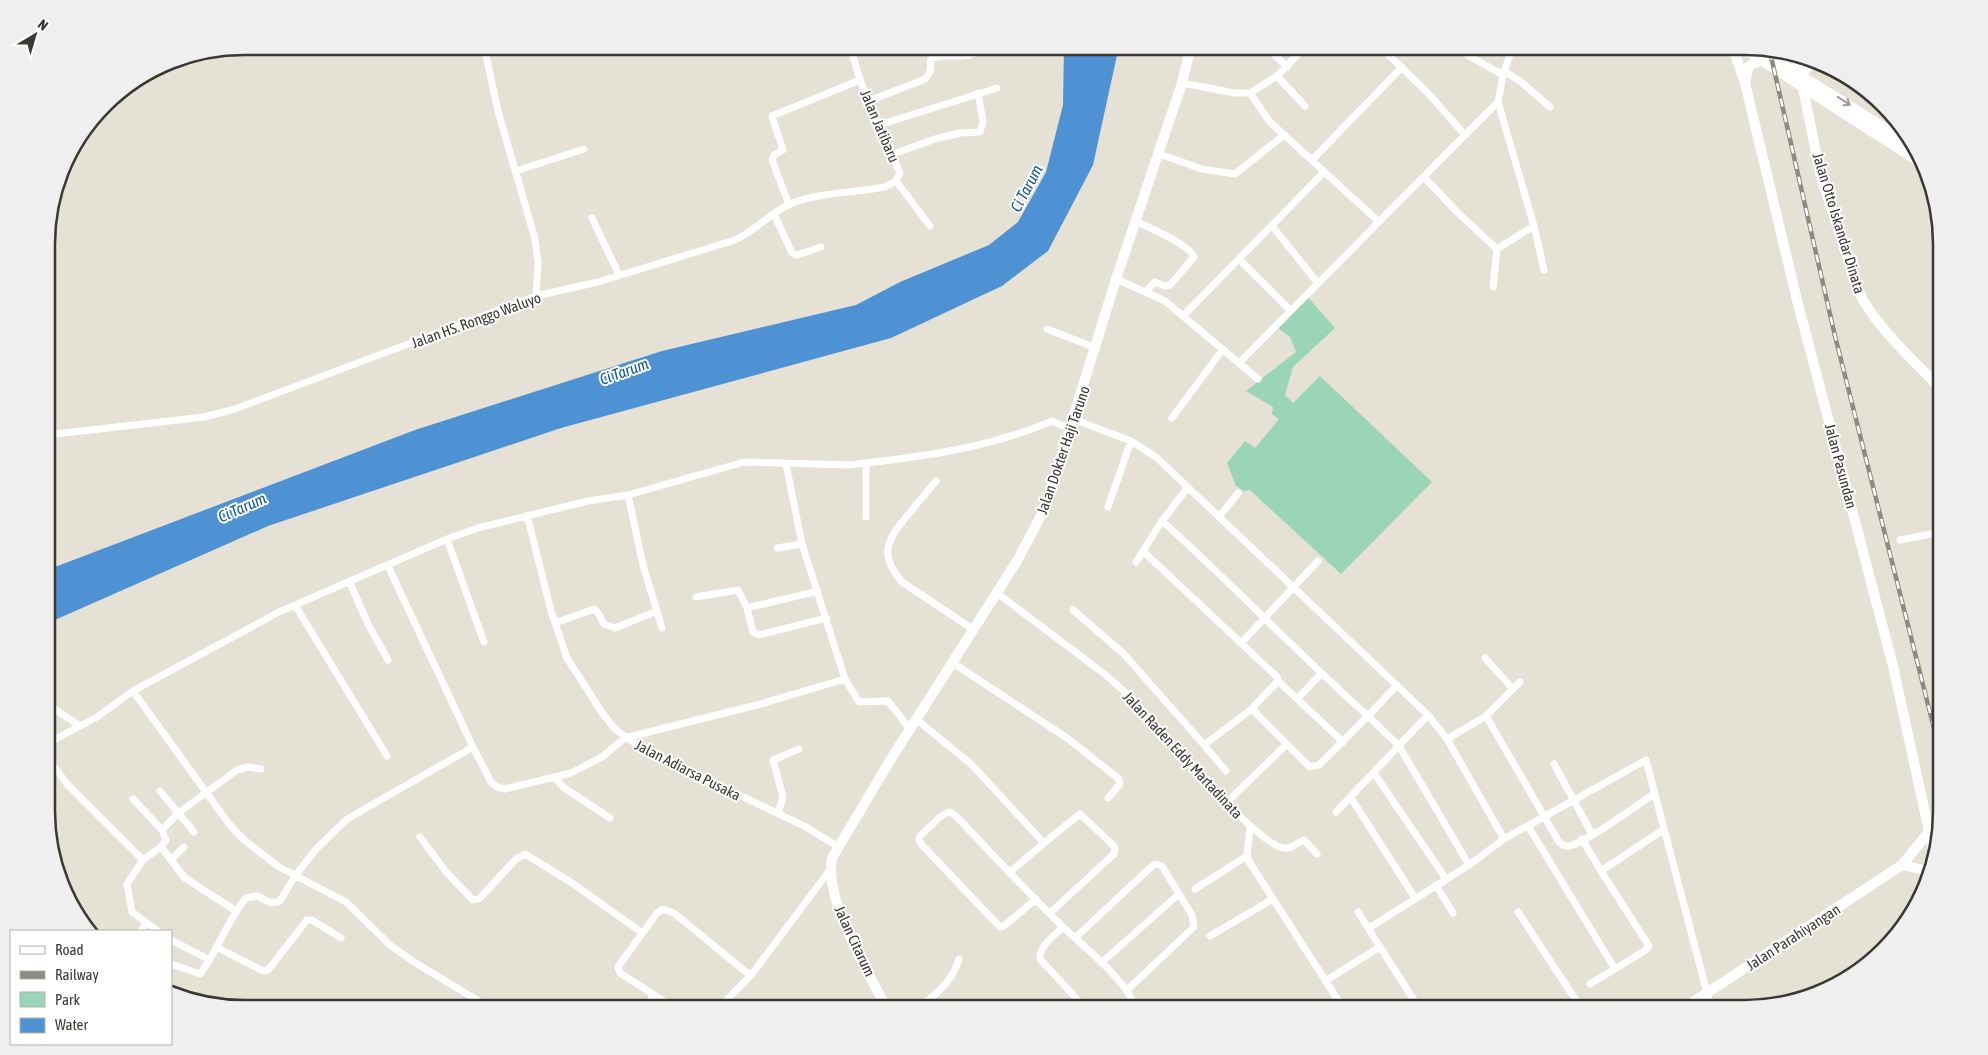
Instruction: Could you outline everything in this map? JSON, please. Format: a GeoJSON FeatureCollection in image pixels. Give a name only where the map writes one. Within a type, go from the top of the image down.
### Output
{"type":"FeatureCollection","features":[{"type":"Feature","properties":{"kind":"street"},"geometry":{"type":"LineString","coordinates":[[486,55],[498,111],[535,239],[538,263],[536,296]]}},
{"type":"Feature","properties":{"kind":"street","name":"Jalan Jatibaru"},"geometry":{"type":"LineString","coordinates":[[853,55],[860,80],[900,173],[896,181],[930,226]]}},
{"type":"Feature","properties":{"kind":"street"},"geometry":{"type":"LineString","coordinates":[[869,101],[925,79],[930,72],[931,59],[937,56],[954,58],[972,55]]}},
{"type":"Feature","properties":{"kind":"street","name":"Jalan Dokter Haji Taruno"},"geometry":{"type":"LineString","coordinates":[[829,871],[837,846],[974,630],[1045,508],[1116,279],[1182,83],[1189,55]]}},
{"type":"Feature","properties":{"kind":"street"},"geometry":{"type":"LineString","coordinates":[[1275,55],[1287,67]]}},
{"type":"Feature","properties":{"kind":"street"},"geometry":{"type":"LineString","coordinates":[[1182,83],[1235,93],[1250,93],[1278,76],[1298,55]]}},
{"type":"Feature","properties":{"kind":"street"},"geometry":{"type":"LineString","coordinates":[[1389,55],[1466,135]]}},
{"type":"Feature","properties":{"kind":"street"},"geometry":{"type":"LineString","coordinates":[[1469,55],[1520,81],[1550,107]]}},
{"type":"Feature","properties":{"kind":"street"},"geometry":{"type":"LineString","coordinates":[[1510,55],[1498,102],[1534,226],[1544,270]]}},
{"type":"Feature","properties":{"kind":"street","name":"Jalan Pasundan"},"geometry":{"type":"LineString","coordinates":[[1735,55],[1745,83],[1800,310],[1892,666],[1930,840]]}},
{"type":"Feature","properties":{"kind":"street"},"geometry":{"type":"LineString","coordinates":[[1745,83],[1749,66],[1760,56]]}},
{"type":"Feature","properties":{"kind":"street"},"geometry":{"type":"LineString","coordinates":[[1762,56],[1803,88],[1912,156]]}},
{"type":"Feature","properties":{"kind":"street"},"geometry":{"type":"LineString","coordinates":[[1763,56],[1804,75],[1898,135]]}},
{"type":"Feature","properties":{"kind":"street"},"geometry":{"type":"LineString","coordinates":[[1794,61],[1804,75]]}},
{"type":"Feature","properties":{"kind":"street"},"geometry":{"type":"LineString","coordinates":[[1312,160],[1402,67]]}},
{"type":"Feature","properties":{"kind":"street"},"geometry":{"type":"LineString","coordinates":[[1804,75],[1810,67]]}},
{"type":"Feature","properties":{"kind":"street"},"geometry":{"type":"LineString","coordinates":[[1278,76],[1305,106]]}},
{"type":"Feature","properties":{"kind":"street"},"geometry":{"type":"LineString","coordinates":[[789,205],[772,160],[774,155],[784,150],[772,116],[860,80]]}},
{"type":"Feature","properties":{"kind":"street"},"geometry":{"type":"LineString","coordinates":[[880,125],[997,88]]}},
{"type":"Feature","properties":{"kind":"street","name":"Jalan Otto Iskandar Dinata"},"geometry":{"type":"LineString","coordinates":[[1803,88],[1821,177],[1859,292],[1865,304],[1878,321],[1933,380]]}},
{"type":"Feature","properties":{"kind":"street"},"geometry":{"type":"LineString","coordinates":[[893,154],[935,139],[960,133],[980,132],[983,122],[978,93]]}},
{"type":"Feature","properties":{"kind":"street"},"geometry":{"type":"LineString","coordinates":[[1250,93],[1270,122],[1378,221]]}},
{"type":"Feature","properties":{"kind":"street"},"geometry":{"type":"LineString","coordinates":[[1239,363],[1317,282],[1498,102]]}},
{"type":"Feature","properties":{"kind":"street"},"geometry":{"type":"LineString","coordinates":[[1159,154],[1202,169],[1236,174],[1284,135]]}},
{"type":"Feature","properties":{"kind":"street"},"geometry":{"type":"LineString","coordinates":[[516,172],[584,149]]}},
{"type":"Feature","properties":{"kind":"street"},"geometry":{"type":"LineString","coordinates":[[1184,315],[1324,172]]}},
{"type":"Feature","properties":{"kind":"street"},"geometry":{"type":"LineString","coordinates":[[1424,177],[1456,211],[1497,249]]}},
{"type":"Feature","properties":{"kind":"street","name":"Jalan HS. Ronggo Waluyo"},"geometry":{"type":"LineString","coordinates":[[55,434],[204,417],[235,409],[536,296],[619,275],[735,240],[753,232],[774,214],[789,205],[808,199],[885,187],[896,181]]}},
{"type":"Feature","properties":{"kind":"street"},"geometry":{"type":"LineString","coordinates":[[774,214],[792,253],[796,255],[822,247]]}},
{"type":"Feature","properties":{"kind":"street"},"geometry":{"type":"LineString","coordinates":[[592,218],[619,275]]}},
{"type":"Feature","properties":{"kind":"street"},"geometry":{"type":"LineString","coordinates":[[1136,221],[1174,241],[1194,257],[1170,285],[1164,286],[1155,282],[1145,292]]}},
{"type":"Feature","properties":{"kind":"street"},"geometry":{"type":"LineString","coordinates":[[1272,226],[1317,282]]}},
{"type":"Feature","properties":{"kind":"street"},"geometry":{"type":"LineString","coordinates":[[1497,249],[1534,226]]}},
{"type":"Feature","properties":{"kind":"street"},"geometry":{"type":"LineString","coordinates":[[1493,287],[1497,249]]}},
{"type":"Feature","properties":{"kind":"street"},"geometry":{"type":"LineString","coordinates":[[1239,259],[1290,310]]}},
{"type":"Feature","properties":{"kind":"street"},"geometry":{"type":"LineString","coordinates":[[1116,279],[1165,301],[1258,379]]}},
{"type":"Feature","properties":{"kind":"street"},"geometry":{"type":"LineString","coordinates":[[1047,330],[1096,348]]}},
{"type":"Feature","properties":{"kind":"street"},"geometry":{"type":"LineString","coordinates":[[1172,418],[1223,349]]}},
{"type":"Feature","properties":{"kind":"street"},"geometry":{"type":"LineString","coordinates":[[55,739],[80,726],[133,691],[295,605],[350,583],[447,539],[528,515],[628,495],[744,462],[786,464],[866,463],[966,448],[1019,434],[1052,421],[1072,424],[1131,440],[1144,447],[1428,715],[1447,739],[1504,839]]}},
{"type":"Feature","properties":{"kind":"street"},"geometry":{"type":"LineString","coordinates":[[1108,507],[1131,440]]}},
{"type":"Feature","properties":{"kind":"street"},"geometry":{"type":"LineString","coordinates":[[866,463],[866,517]]}},
{"type":"Feature","properties":{"kind":"street"},"geometry":{"type":"LineString","coordinates":[[786,464],[802,544],[845,679],[859,702],[888,701],[910,729]]}},
{"type":"Feature","properties":{"kind":"street"},"geometry":{"type":"LineString","coordinates":[[936,481],[893,533],[888,544],[887,555],[890,565],[902,582],[974,630]]}},
{"type":"Feature","properties":{"kind":"street"},"geometry":{"type":"LineString","coordinates":[[1136,562],[1162,521],[1188,488]]}},
{"type":"Feature","properties":{"kind":"street"},"geometry":{"type":"LineString","coordinates":[[1219,517],[1238,493]]}},
{"type":"Feature","properties":{"kind":"street"},"geometry":{"type":"LineString","coordinates":[[628,495],[643,565],[662,628]]}},
{"type":"Feature","properties":{"kind":"street","name":"Jalan Adiarsa Pusaka"},"geometry":{"type":"LineString","coordinates":[[528,515],[555,623],[567,658],[603,714],[625,738],[643,749],[806,827],[837,846]]}},
{"type":"Feature","properties":{"kind":"street"},"geometry":{"type":"LineString","coordinates":[[1162,521],[1399,746],[1470,865]]}},
{"type":"Feature","properties":{"kind":"street"},"geometry":{"type":"LineString","coordinates":[[1900,540],[1933,534]]}},
{"type":"Feature","properties":{"kind":"street"},"geometry":{"type":"LineString","coordinates":[[447,539],[484,642]]}},
{"type":"Feature","properties":{"kind":"street"},"geometry":{"type":"LineString","coordinates":[[777,548],[802,544]]}},
{"type":"Feature","properties":{"kind":"street"},"geometry":{"type":"LineString","coordinates":[[1143,551],[1242,642],[1277,677],[1278,681],[1343,742]]}},
{"type":"Feature","properties":{"kind":"street"},"geometry":{"type":"LineString","coordinates":[[1242,642],[1318,561]]}},
{"type":"Feature","properties":{"kind":"street"},"geometry":{"type":"LineString","coordinates":[[388,566],[491,782],[505,789],[555,778],[586,767],[625,738],[748,708],[845,679]]}},
{"type":"Feature","properties":{"kind":"street"},"geometry":{"type":"LineString","coordinates":[[350,583],[368,624],[388,660]]}},
{"type":"Feature","properties":{"kind":"street"},"geometry":{"type":"LineString","coordinates":[[696,596],[738,590],[747,608],[753,632],[759,635],[827,618]]}},
{"type":"Feature","properties":{"kind":"street"},"geometry":{"type":"LineString","coordinates":[[747,608],[818,591]]}},
{"type":"Feature","properties":{"kind":"street","name":"Jalan Raden Eddy Martadinata"},"geometry":{"type":"LineString","coordinates":[[997,592],[1107,676],[1128,695],[1250,827],[1247,856]]}},
{"type":"Feature","properties":{"kind":"street"},"geometry":{"type":"LineString","coordinates":[[295,605],[387,756]]}},
{"type":"Feature","properties":{"kind":"street"},"geometry":{"type":"LineString","coordinates":[[555,623],[594,609],[604,624],[615,628],[657,611]]}},
{"type":"Feature","properties":{"kind":"street"},"geometry":{"type":"LineString","coordinates":[[1074,610],[1124,654],[1226,771]]}},
{"type":"Feature","properties":{"kind":"street"},"geometry":{"type":"LineString","coordinates":[[1485,658],[1513,689]]}},
{"type":"Feature","properties":{"kind":"street"},"geometry":{"type":"LineString","coordinates":[[953,663],[1067,738],[1119,779],[1120,784],[1108,798]]}},
{"type":"Feature","properties":{"kind":"street"},"geometry":{"type":"LineString","coordinates":[[1297,699],[1321,674]]}},
{"type":"Feature","properties":{"kind":"street"},"geometry":{"type":"LineString","coordinates":[[1204,745],[1253,708],[1278,681]]}},
{"type":"Feature","properties":{"kind":"street"},"geometry":{"type":"LineString","coordinates":[[1447,739],[1486,716],[1520,682]]}},
{"type":"Feature","properties":{"kind":"street"},"geometry":{"type":"LineString","coordinates":[[1253,708],[1256,714],[1310,767],[1314,768],[1343,742],[1398,686]]}},
{"type":"Feature","properties":{"kind":"street"},"geometry":{"type":"LineString","coordinates":[[133,691],[235,831],[260,854],[295,876],[346,902],[398,951],[437,978],[476,1000]]}},
{"type":"Feature","properties":{"kind":"street"},"geometry":{"type":"LineString","coordinates":[[55,709],[80,726]]}},
{"type":"Feature","properties":{"kind":"street"},"geometry":{"type":"LineString","coordinates":[[1336,812],[1428,715]]}},
{"type":"Feature","properties":{"kind":"street"},"geometry":{"type":"LineString","coordinates":[[1486,716],[1563,846],[1569,846],[1582,840],[1654,794]]}},
{"type":"Feature","properties":{"kind":"street"},"geometry":{"type":"LineString","coordinates":[[916,719],[972,765],[1044,843]]}},
{"type":"Feature","properties":{"kind":"street"},"geometry":{"type":"LineString","coordinates":[[1227,802],[1287,744]]}},
{"type":"Feature","properties":{"kind":"street"},"geometry":{"type":"LineString","coordinates":[[172,964],[200,974],[210,960],[236,911],[246,898],[253,895],[276,904],[280,901],[295,876],[330,832],[346,819],[473,747]]}},
{"type":"Feature","properties":{"kind":"street"},"geometry":{"type":"LineString","coordinates":[[778,814],[783,797],[773,760],[799,749]]}},
{"type":"Feature","properties":{"kind":"street"},"geometry":{"type":"LineString","coordinates":[[1369,928],[1470,865],[1504,839],[1644,760],[1647,762],[1663,830],[1709,1000]]}},
{"type":"Feature","properties":{"kind":"street"},"geometry":{"type":"LineString","coordinates":[[1554,764],[1592,834]]}},
{"type":"Feature","properties":{"kind":"street"},"geometry":{"type":"LineString","coordinates":[[162,830],[177,814],[237,770],[248,767],[261,769]]}},
{"type":"Feature","properties":{"kind":"street"},"geometry":{"type":"LineString","coordinates":[[55,768],[67,784],[143,860]]}},
{"type":"Feature","properties":{"kind":"street"},"geometry":{"type":"LineString","coordinates":[[1374,773],[1446,879]]}},
{"type":"Feature","properties":{"kind":"street"},"geometry":{"type":"LineString","coordinates":[[555,778],[563,786],[610,818]]}},
{"type":"Feature","properties":{"kind":"street"},"geometry":{"type":"LineString","coordinates":[[160,791],[177,814],[194,832]]}},
{"type":"Feature","properties":{"kind":"street"},"geometry":{"type":"LineString","coordinates":[[1351,798],[1415,898]]}},
{"type":"Feature","properties":{"kind":"street"},"geometry":{"type":"LineString","coordinates":[[133,799],[162,830],[166,840],[162,847],[143,860],[133,872],[127,884],[127,890],[132,902],[132,912],[156,930]]}},
{"type":"Feature","properties":{"kind":"street"},"geometry":{"type":"LineString","coordinates":[[1036,899],[1004,926],[996,925],[922,846],[919,840],[920,836],[940,817],[948,812],[952,813],[1009,873],[1036,899],[1063,927],[1101,963],[1127,990],[1132,1000]]}},
{"type":"Feature","properties":{"kind":"street"},"geometry":{"type":"LineString","coordinates":[[1009,873],[1080,814],[1115,848],[1114,854],[1050,913]]}},
{"type":"Feature","properties":{"kind":"street"},"geometry":{"type":"LineString","coordinates":[[1528,826],[1615,968]]}},
{"type":"Feature","properties":{"kind":"street"},"geometry":{"type":"LineString","coordinates":[[1250,827],[1286,849],[1304,840],[1317,854]]}},
{"type":"Feature","properties":{"kind":"street"},"geometry":{"type":"LineString","coordinates":[[1601,871],[1663,830]]}},
{"type":"Feature","properties":{"kind":"street","name":"Jalan Parahiyangan"},"geometry":{"type":"LineString","coordinates":[[1696,1000],[1902,865],[1928,833]]}},
{"type":"Feature","properties":{"kind":"street"},"geometry":{"type":"LineString","coordinates":[[420,838],[447,874],[473,900],[479,899],[516,859],[525,854],[572,883],[642,932]]}},
{"type":"Feature","properties":{"kind":"street"},"geometry":{"type":"LineString","coordinates":[[1582,840],[1649,946],[1646,950],[1590,984]]}},
{"type":"Feature","properties":{"kind":"street"},"geometry":{"type":"LineString","coordinates":[[162,847],[185,878],[236,911]]}},
{"type":"Feature","properties":{"kind":"street"},"geometry":{"type":"LineString","coordinates":[[172,859],[184,847]]}},
{"type":"Feature","properties":{"kind":"street"},"geometry":{"type":"LineString","coordinates":[[1195,889],[1247,856],[1337,1000]]}},
{"type":"Feature","properties":{"kind":"street"},"geometry":{"type":"LineString","coordinates":[[1075,938],[1155,864],[1162,866],[1192,915],[1194,927],[1127,990]]}},
{"type":"Feature","properties":{"kind":"street"},"geometry":{"type":"LineString","coordinates":[[1902,865],[1924,870]]}},
{"type":"Feature","properties":{"kind":"street"},"geometry":{"type":"LineString","coordinates":[[727,1000],[752,974],[829,871]]}},
{"type":"Feature","properties":{"kind":"street","name":"Jalan Citarum"},"geometry":{"type":"LineString","coordinates":[[829,871],[833,893],[846,926],[882,1000]]}},
{"type":"Feature","properties":{"kind":"street"},"geometry":{"type":"LineString","coordinates":[[1436,886],[1453,913]]}},
{"type":"Feature","properties":{"kind":"street"},"geometry":{"type":"LineString","coordinates":[[1101,963],[1179,894]]}},
{"type":"Feature","properties":{"kind":"street"},"geometry":{"type":"LineString","coordinates":[[1210,936],[1273,899]]}},
{"type":"Feature","properties":{"kind":"street"},"geometry":{"type":"LineString","coordinates":[[661,1000],[620,974],[618,967],[657,912],[664,909],[674,912],[746,972],[752,974]]}},
{"type":"Feature","properties":{"kind":"street"},"geometry":{"type":"LineString","coordinates":[[1358,912],[1414,1000]]}},
{"type":"Feature","properties":{"kind":"street"},"geometry":{"type":"LineString","coordinates":[[1518,912],[1576,1000]]}},
{"type":"Feature","properties":{"kind":"street"},"geometry":{"type":"LineString","coordinates":[[216,947],[263,971],[268,970],[307,920],[312,920],[341,938]]}},
{"type":"Feature","properties":{"kind":"street"},"geometry":{"type":"LineString","coordinates":[[142,930],[146,923]]}},
{"type":"Feature","properties":{"kind":"street"},"geometry":{"type":"LineString","coordinates":[[1063,927],[1044,947],[1040,953],[1040,958],[1078,1000]]}},
{"type":"Feature","properties":{"kind":"street"},"geometry":{"type":"LineString","coordinates":[[172,941],[210,960]]}},
{"type":"Feature","properties":{"kind":"street"},"geometry":{"type":"LineString","coordinates":[[1325,981],[1380,947]]}},
{"type":"Feature","properties":{"kind":"street"},"geometry":{"type":"LineString","coordinates":[[928,1000],[947,984],[956,972],[959,959]]}},
{"type":"Feature","properties":{"kind":"street"},"geometry":{"type":"LineString","coordinates":[[650,1000],[653,995]]}},
{"type":"Feature","properties":{"kind":"green space"},"geometry":{"type":"Polygon","coordinates":[[[1305,294],[1335,328],[1293,367],[1285,395],[1293,403],[1320,376],[1432,482],[1341,574],[1250,490],[1244,491],[1236,486],[1227,463],[1245,441],[1255,448],[1279,419],[1272,414],[1273,407],[1246,391],[1296,352],[1290,337],[1278,328],[1305,294]]]}},
{"type":"Feature","properties":{"kind":"water","name":"Ci Tarum"},"geometry":{"type":"Polygon","coordinates":[[[1064,55],[1117,55],[1093,165],[1048,251],[1002,286],[891,338],[561,428],[268,526],[55,620],[55,567],[415,430],[662,351],[856,305],[900,282],[989,245],[1018,222],[1046,172],[1063,105],[1064,55]]]}},
{"type":"Feature","properties":{"kind":"railway"},"geometry":{"type":"LineString","coordinates":[[1771,57],[1835,336],[1933,724]]}}]}
